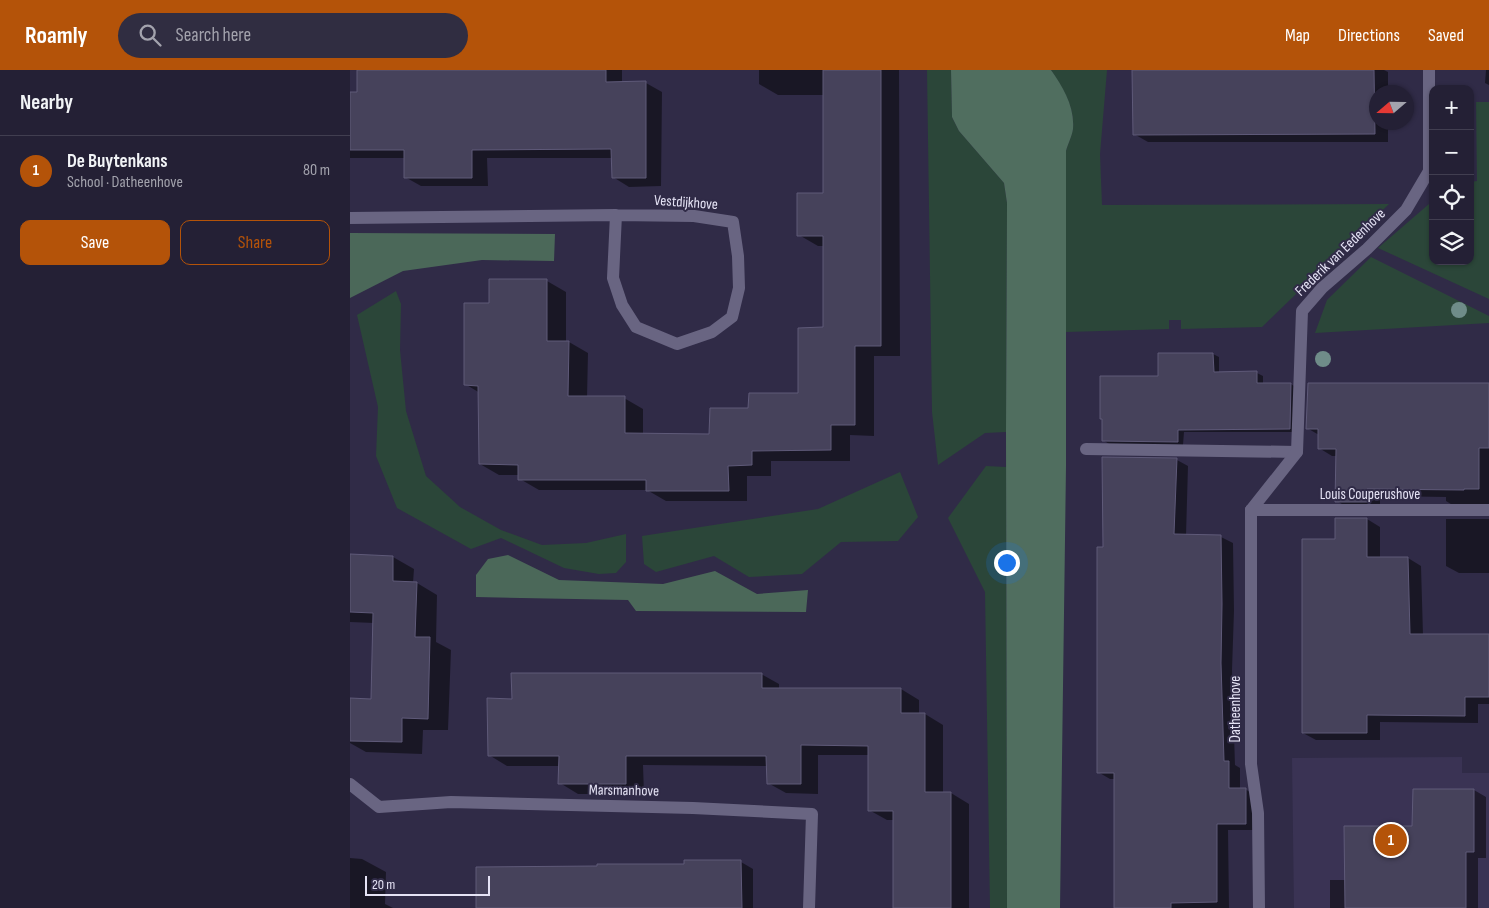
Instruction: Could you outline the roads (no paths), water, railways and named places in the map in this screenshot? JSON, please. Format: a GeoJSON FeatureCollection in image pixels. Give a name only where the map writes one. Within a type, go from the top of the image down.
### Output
{"type":"FeatureCollection","features":[{"type":"Feature","properties":{"kind":"street","name":"Frederik van Eedenhove"},"geometry":{"type":"LineString","coordinates":[[1297,452],[1302,311],[1322,288],[1367,250],[1406,210],[1429,171],[1429,70]]}},
{"type":"Feature","properties":{"kind":"street","name":"Vestdijkhove"},"geometry":{"type":"LineString","coordinates":[[350,218],[616,215],[694,216],[732,222],[738,256],[739,288],[732,316],[712,332],[677,344],[636,327],[622,305],[613,278],[616,215]]}},
{"type":"Feature","properties":{"kind":"street"},"geometry":{"type":"LineString","coordinates":[[1086,450],[1297,452]]}},
{"type":"Feature","properties":{"kind":"street"},"geometry":{"type":"LineString","coordinates":[[1251,510],[1297,452]]}},
{"type":"Feature","properties":{"kind":"street","name":"Louis Couperushove"},"geometry":{"type":"LineString","coordinates":[[1251,510],[1489,510]]}},
{"type":"Feature","properties":{"kind":"street","name":"Datheenhove"},"geometry":{"type":"LineString","coordinates":[[1251,510],[1251,764],[1258,813],[1259,908]]}},
{"type":"Feature","properties":{"kind":"street","name":"Marsmanhove"},"geometry":{"type":"LineString","coordinates":[[350,784],[379,807],[451,802],[693,808],[812,814],[809,908]]}},
{"type":"Feature","properties":{"kind":"place","name":"De Buytenkans"},"geometry":{"type":"Point","coordinates":[1391,840]}}]}
